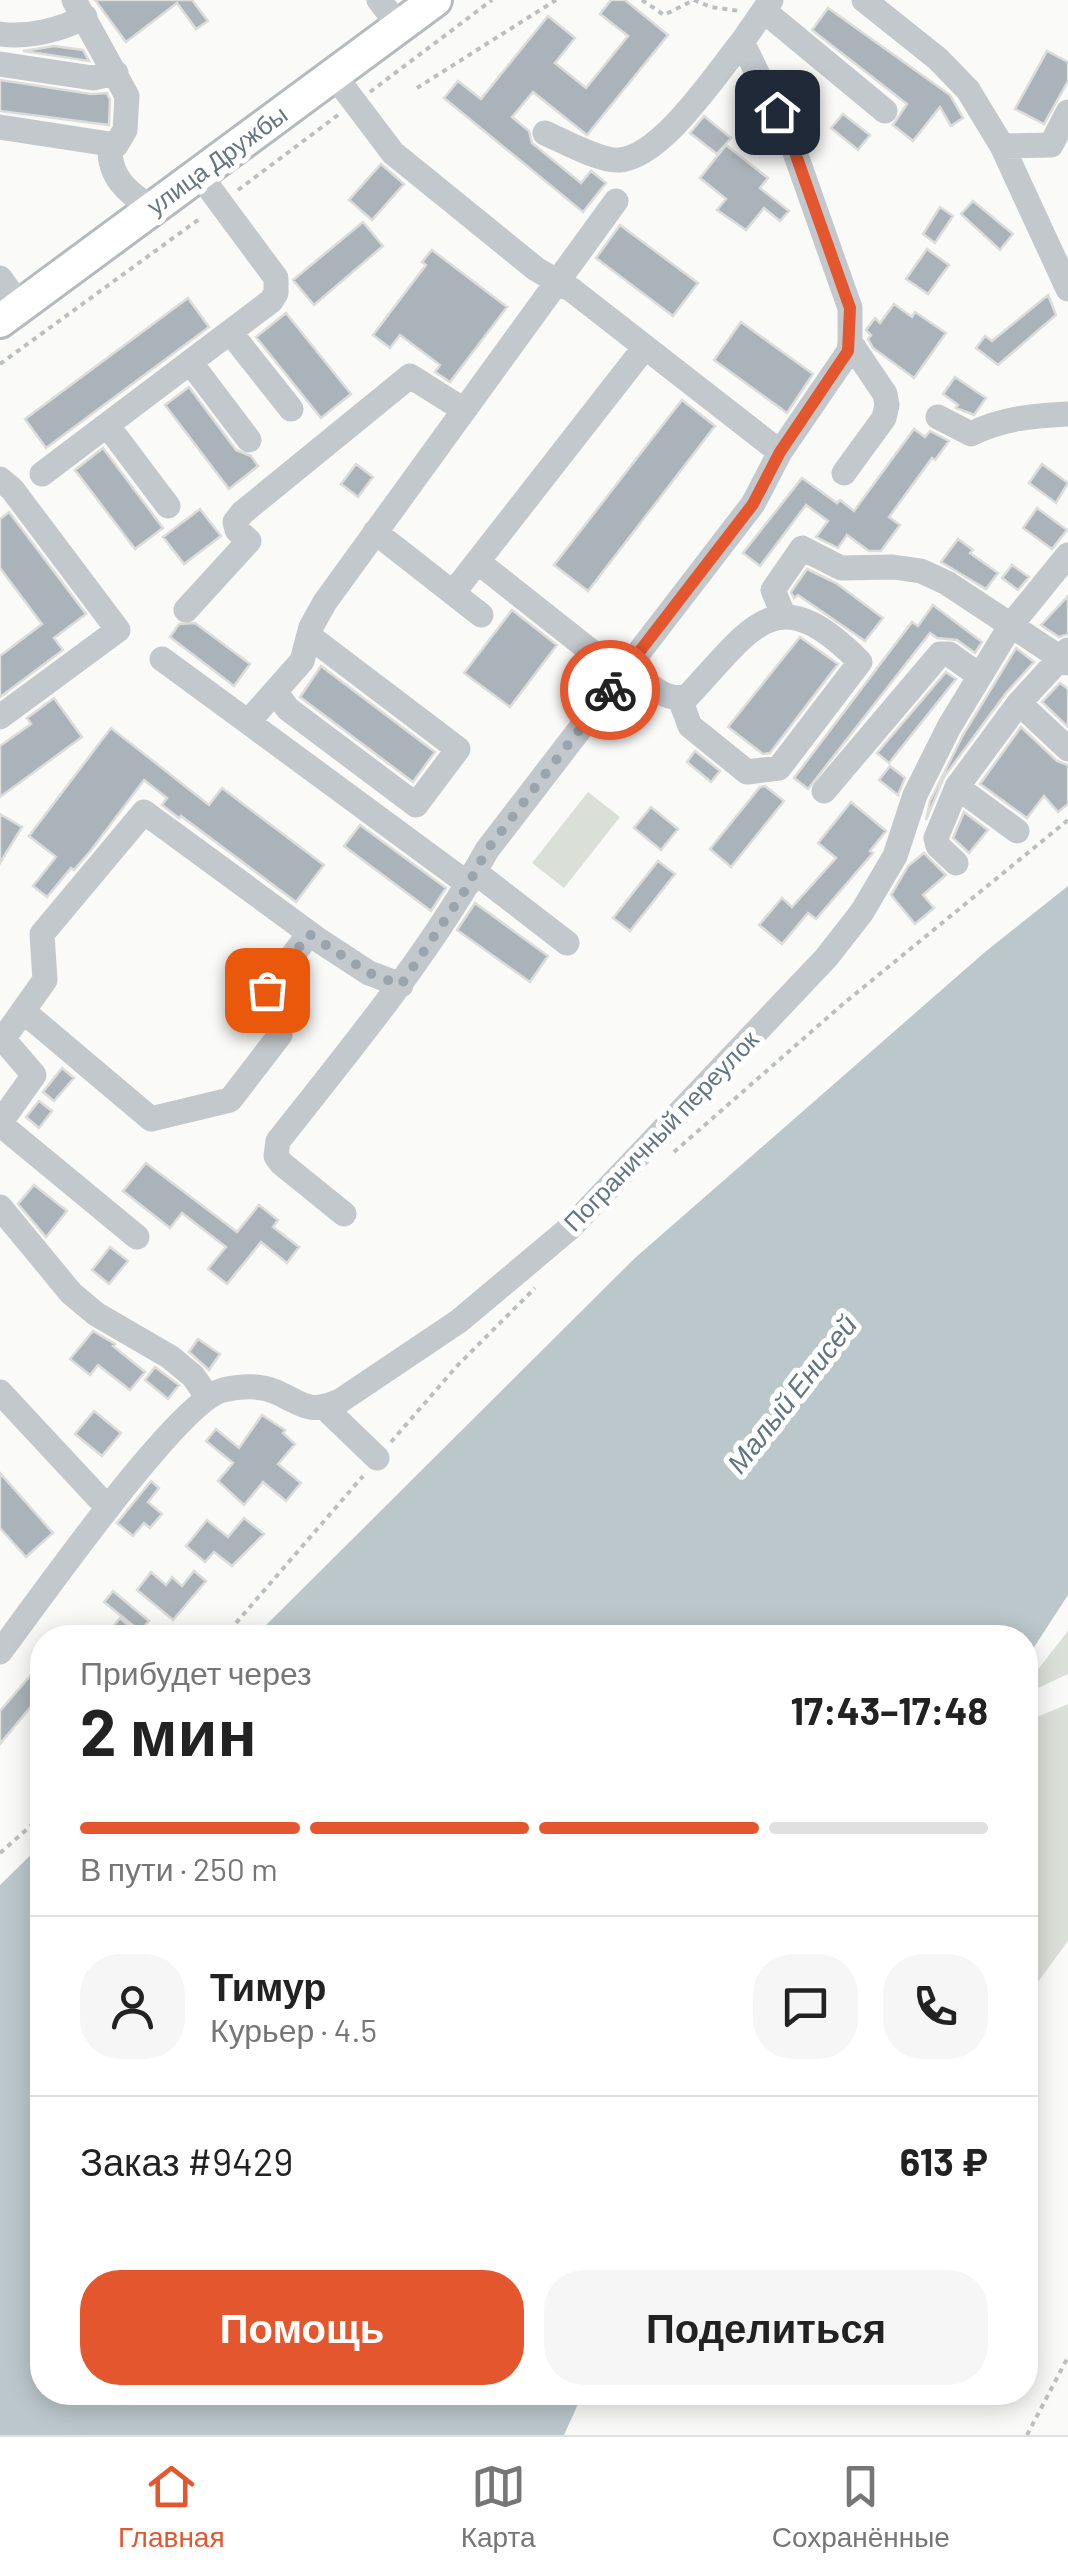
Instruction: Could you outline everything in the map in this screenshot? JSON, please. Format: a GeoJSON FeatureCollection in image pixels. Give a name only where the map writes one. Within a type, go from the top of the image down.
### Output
{"type":"FeatureCollection","features":[{"type":"Feature","properties":{"kind":"main road","name":"улица Дружбы"},"geometry":{"type":"LineString","coordinates":[[10,314],[334,75],[389,13],[435,0]]}},
{"type":"Feature","properties":{"kind":"street"},"geometry":{"type":"LineString","coordinates":[[864,0],[938,59],[968,90],[1002,146],[1068,289]]}},
{"type":"Feature","properties":{"kind":"street"},"geometry":{"type":"LineString","coordinates":[[0,127],[116,145],[124,130],[127,96],[116,73],[79,9],[66,26],[7,35],[6,65],[94,78],[116,73]]}},
{"type":"Feature","properties":{"kind":"street"},"geometry":{"type":"LineString","coordinates":[[545,133],[617,161],[638,154],[661,140],[765,9],[886,111]]}},
{"type":"Feature","properties":{"kind":"street"},"geometry":{"type":"LineString","coordinates":[[344,1214],[281,1163],[275,1148],[401,985],[487,850],[753,504],[780,452],[848,351],[850,308],[792,144],[742,42]]}},
{"type":"Feature","properties":{"kind":"street"},"geometry":{"type":"LineString","coordinates":[[334,75],[393,154],[536,269],[645,347],[780,452]]}},
{"type":"Feature","properties":{"kind":"street"},"geometry":{"type":"LineString","coordinates":[[1002,146],[1051,145],[1068,112]]}},
{"type":"Feature","properties":{"kind":"street"},"geometry":{"type":"LineString","coordinates":[[110,144],[109,163],[126,192],[152,208]]}},
{"type":"Feature","properties":{"kind":"street"},"geometry":{"type":"LineString","coordinates":[[42,474],[271,301],[276,278],[199,174]]}},
{"type":"Feature","properties":{"kind":"street"},"geometry":{"type":"LineString","coordinates":[[248,722],[302,661],[325,602],[616,201]]}},
{"type":"Feature","properties":{"kind":"street"},"geometry":{"type":"LineString","coordinates":[[0,278],[10,314]]}},
{"type":"Feature","properties":{"kind":"street"},"geometry":{"type":"LineString","coordinates":[[230,332],[291,408]]}},
{"type":"Feature","properties":{"kind":"street"},"geometry":{"type":"LineString","coordinates":[[844,473],[884,418],[888,405],[881,383],[850,342]]}},
{"type":"Feature","properties":{"kind":"street"},"geometry":{"type":"LineString","coordinates":[[453,593],[645,347]]}},
{"type":"Feature","properties":{"kind":"street"},"geometry":{"type":"LineString","coordinates":[[190,362],[249,440]]}},
{"type":"Feature","properties":{"kind":"street"},"geometry":{"type":"LineString","coordinates":[[186,610],[249,541],[235,522],[242,513],[410,376],[464,410]]}},
{"type":"Feature","properties":{"kind":"street"},"geometry":{"type":"LineString","coordinates":[[938,417],[970,434],[992,423],[1023,416],[1068,414]]}},
{"type":"Feature","properties":{"kind":"street"},"geometry":{"type":"LineString","coordinates":[[106,425],[168,506]]}},
{"type":"Feature","properties":{"kind":"street"},"geometry":{"type":"LineString","coordinates":[[0,717],[118,630],[3,486]]}},
{"type":"Feature","properties":{"kind":"street"},"geometry":{"type":"LineString","coordinates":[[376,532],[481,615]]}},
{"type":"Feature","properties":{"kind":"street"},"geometry":{"type":"LineString","coordinates":[[784,614],[774,590],[802,548],[841,568],[921,571],[948,583],[1065,657],[1019,703],[957,787],[936,838],[938,846],[956,864]]}},
{"type":"Feature","properties":{"kind":"street","name":"Пограничный переулок"},"geometry":{"type":"LineString","coordinates":[[325,1408],[459,1321],[570,1227],[826,958],[862,912],[894,856],[916,795],[948,727],[1012,625],[1068,555]]}},
{"type":"Feature","properties":{"kind":"street"},"geometry":{"type":"LineString","coordinates":[[478,562],[624,671],[668,697],[688,696],[750,631],[784,614],[806,619],[831,632],[860,662],[779,768],[748,772],[690,726],[680,699]]}},
{"type":"Feature","properties":{"kind":"street"},"geometry":{"type":"LineString","coordinates":[[276,693],[288,709],[416,805],[458,749],[309,636]]}},
{"type":"Feature","properties":{"kind":"street"},"geometry":{"type":"LineString","coordinates":[[824,791],[940,654],[949,654],[980,676]]}},
{"type":"Feature","properties":{"kind":"street"},"geometry":{"type":"LineString","coordinates":[[162,659],[567,943]]}},
{"type":"Feature","properties":{"kind":"street"},"geometry":{"type":"LineString","coordinates":[[1019,703],[1068,750]]}},
{"type":"Feature","properties":{"kind":"street"},"geometry":{"type":"LineString","coordinates":[[957,787],[1017,831]]}},
{"type":"Feature","properties":{"kind":"street"},"geometry":{"type":"LineString","coordinates":[[137,1237],[0,1123],[34,1076],[3,1039],[45,980],[42,934],[144,812],[309,934],[369,973],[401,985]]}},
{"type":"Feature","properties":{"kind":"street"},"geometry":{"type":"LineString","coordinates":[[22,1011],[150,1120],[198,1110],[230,1100],[280,1035],[267,990],[309,934]]}},
{"type":"Feature","properties":{"kind":"street"},"geometry":{"type":"LineString","coordinates":[[0,1207],[70,1293],[96,1314],[170,1356],[208,1396]]}},
{"type":"Feature","properties":{"kind":"street"},"geometry":{"type":"LineString","coordinates":[[0,1652],[108,1508],[185,1417],[208,1396],[223,1390],[259,1387],[310,1408],[325,1408],[377,1458]]}},
{"type":"Feature","properties":{"kind":"street"},"geometry":{"type":"LineString","coordinates":[[0,1392],[108,1508]]}},
{"type":"Feature","properties":{"kind":"path"},"geometry":{"type":"LineString","coordinates":[[0,364],[492,0]]}},
{"type":"Feature","properties":{"kind":"path"},"geometry":{"type":"LineString","coordinates":[[417,88],[556,0]]}},
{"type":"Feature","properties":{"kind":"path"},"geometry":{"type":"LineString","coordinates":[[642,0],[664,15],[694,0],[711,8],[765,9]]}},
{"type":"Feature","properties":{"kind":"path"},"geometry":{"type":"LineString","coordinates":[[670,1156],[842,1004],[1068,820]]}},
{"type":"Feature","properties":{"kind":"path"},"geometry":{"type":"LineString","coordinates":[[234,1625],[456,1366],[535,1287]]}},
{"type":"Feature","properties":{"kind":"path"},"geometry":{"type":"LineString","coordinates":[[0,1853],[30,1827]]}},
{"type":"Feature","properties":{"kind":"path"},"geometry":{"type":"LineString","coordinates":[[1027,2435],[1068,2357]]}},
{"type":"Feature","properties":{"kind":"shaded area"},"geometry":{"type":"Polygon","coordinates":[[[588,792],[620,817],[564,888],[532,863],[588,792]]]}},
{"type":"Feature","properties":{"kind":"shaded area"},"geometry":{"type":"Polygon","coordinates":[[[1068,1631],[1068,1674],[1038,1688],[1038,1669],[1068,1631]]]}},
{"type":"Feature","properties":{"kind":"shaded area"},"geometry":{"type":"Polygon","coordinates":[[[1068,1704],[1068,1941],[1038,1982],[1038,1717],[1068,1704]]]}},
{"type":"Feature","properties":{"kind":"water","name":"Малый Енисей"},"geometry":{"type":"Polygon","coordinates":[[[1068,886],[1068,1595],[1038,1641],[1038,1625],[266,1625],[635,1258],[985,952],[1068,886]]]}},
{"type":"Feature","properties":{"kind":"water"},"geometry":{"type":"Polygon","coordinates":[[[30,1856],[30,2405],[578,2405],[564,2435],[0,2435],[0,1885],[30,1856]]]}},
{"type":"Feature","properties":{"kind":"building"},"geometry":{"type":"Polygon","coordinates":[[[95,0],[192,0],[208,21],[196,29],[177,3],[126,42],[95,0]]]}},
{"type":"Feature","properties":{"kind":"building"},"geometry":{"type":"Polygon","coordinates":[[[611,0],[625,0],[668,35],[587,135],[533,92],[512,117],[529,131],[532,143],[581,183],[591,171],[606,183],[583,212],[444,98],[458,81],[481,99],[548,16],[575,38],[555,63],[586,88],[628,36],[600,14],[611,0]]]}},
{"type":"Feature","properties":{"kind":"building"},"geometry":{"type":"Polygon","coordinates":[[[828,8],[950,95],[963,118],[951,126],[940,107],[913,141],[893,125],[907,104],[812,30],[828,8]]]}},
{"type":"Feature","properties":{"kind":"building"},"geometry":{"type":"Polygon","coordinates":[[[54,46],[83,50],[89,61],[23,51],[54,46]]]}},
{"type":"Feature","properties":{"kind":"building"},"geometry":{"type":"Polygon","coordinates":[[[1047,51],[1068,62],[1068,81],[1044,124],[1015,109],[1047,51]]]}},
{"type":"Feature","properties":{"kind":"building"},"geometry":{"type":"Polygon","coordinates":[[[0,80],[107,93],[109,125],[0,111],[0,80]]]}},
{"type":"Feature","properties":{"kind":"building"},"geometry":{"type":"Polygon","coordinates":[[[843,114],[870,135],[858,150],[831,128],[843,114]]]}},
{"type":"Feature","properties":{"kind":"building"},"geometry":{"type":"Polygon","coordinates":[[[704,116],[731,138],[717,154],[690,133],[704,116]]]}},
{"type":"Feature","properties":{"kind":"building"},"geometry":{"type":"Polygon","coordinates":[[[726,145],[768,178],[760,188],[789,211],[780,221],[764,208],[746,230],[717,210],[726,199],[700,178],[726,145]]]}},
{"type":"Feature","properties":{"kind":"building"},"geometry":{"type":"Polygon","coordinates":[[[381,164],[404,184],[372,220],[349,200],[381,164]]]}},
{"type":"Feature","properties":{"kind":"building"},"geometry":{"type":"Polygon","coordinates":[[[973,201],[1013,234],[1000,250],[961,214],[973,201]]]}},
{"type":"Feature","properties":{"kind":"building"},"geometry":{"type":"Polygon","coordinates":[[[940,207],[953,216],[935,243],[923,234],[940,207]]]}},
{"type":"Feature","properties":{"kind":"building"},"geometry":{"type":"Polygon","coordinates":[[[363,222],[383,246],[314,305],[293,280],[363,222]]]}},
{"type":"Feature","properties":{"kind":"building"},"geometry":{"type":"Polygon","coordinates":[[[620,225],[698,283],[673,316],[596,258],[620,225]]]}},
{"type":"Feature","properties":{"kind":"building"},"geometry":{"type":"Polygon","coordinates":[[[927,249],[949,265],[928,294],[906,279],[927,249]]]}},
{"type":"Feature","properties":{"kind":"building"},"geometry":{"type":"Polygon","coordinates":[[[432,250],[507,307],[450,382],[435,372],[440,365],[400,335],[390,348],[373,335],[426,265],[422,262],[432,250]]]}},
{"type":"Feature","properties":{"kind":"building"},"geometry":{"type":"Polygon","coordinates":[[[1048,295],[1056,315],[998,365],[976,348],[985,336],[992,341],[1048,295]]]}},
{"type":"Feature","properties":{"kind":"building"},"geometry":{"type":"Polygon","coordinates":[[[188,298],[209,327],[46,448],[25,419],[188,298]]]}},
{"type":"Feature","properties":{"kind":"building"},"geometry":{"type":"Polygon","coordinates":[[[894,304],[912,317],[915,312],[946,333],[914,378],[873,348],[868,339],[871,335],[866,330],[875,318],[880,323],[894,304]]]}},
{"type":"Feature","properties":{"kind":"building"},"geometry":{"type":"Polygon","coordinates":[[[286,313],[351,394],[321,418],[256,337],[286,313]]]}},
{"type":"Feature","properties":{"kind":"building"},"geometry":{"type":"Polygon","coordinates":[[[741,322],[813,374],[787,413],[714,360],[741,322]]]}},
{"type":"Feature","properties":{"kind":"building"},"geometry":{"type":"Polygon","coordinates":[[[955,377],[986,398],[974,415],[956,408],[958,405],[943,394],[955,377]]]}},
{"type":"Feature","properties":{"kind":"building"},"geometry":{"type":"Polygon","coordinates":[[[189,387],[236,450],[251,456],[258,466],[229,489],[165,405],[189,387]]]}},
{"type":"Feature","properties":{"kind":"building"},"geometry":{"type":"Polygon","coordinates":[[[682,400],[715,426],[588,591],[554,565],[682,400]]]}},
{"type":"Feature","properties":{"kind":"building"},"geometry":{"type":"Polygon","coordinates":[[[914,429],[925,437],[930,431],[949,441],[889,517],[900,525],[881,551],[869,551],[847,535],[838,548],[816,537],[828,521],[806,505],[760,566],[743,553],[802,478],[854,511],[914,429]]]}},
{"type":"Feature","properties":{"kind":"building"},"geometry":{"type":"Polygon","coordinates":[[[103,448],[163,528],[135,549],[75,470],[103,448]]]}},
{"type":"Feature","properties":{"kind":"building"},"geometry":{"type":"Polygon","coordinates":[[[356,464],[373,477],[358,497],[341,484],[356,464]]]}},
{"type":"Feature","properties":{"kind":"building"},"geometry":{"type":"Polygon","coordinates":[[[1042,464],[1068,483],[1056,503],[1029,483],[1042,464]]]}},
{"type":"Feature","properties":{"kind":"building"},"geometry":{"type":"Polygon","coordinates":[[[1037,508],[1067,530],[1052,549],[1023,528],[1037,508]]]}},
{"type":"Feature","properties":{"kind":"building"},"geometry":{"type":"Polygon","coordinates":[[[200,509],[221,536],[184,564],[163,537],[200,509]]]}},
{"type":"Feature","properties":{"kind":"building"},"geometry":{"type":"Polygon","coordinates":[[[9,512],[86,614],[54,638],[63,650],[0,697],[0,656],[42,624],[0,568],[0,519],[9,512]]]}},
{"type":"Feature","properties":{"kind":"building"},"geometry":{"type":"Polygon","coordinates":[[[958,539],[998,573],[986,589],[941,562],[958,539]]]}},
{"type":"Feature","properties":{"kind":"building"},"geometry":{"type":"Polygon","coordinates":[[[1012,565],[1029,577],[1018,590],[1002,578],[1012,565]]]}},
{"type":"Feature","properties":{"kind":"building"},"geometry":{"type":"Polygon","coordinates":[[[807,569],[836,583],[883,618],[865,641],[798,595],[794,598],[791,592],[807,569]]]}},
{"type":"Feature","properties":{"kind":"building"},"geometry":{"type":"Polygon","coordinates":[[[1068,596],[1068,634],[1059,637],[1041,625],[1068,596]]]}},
{"type":"Feature","properties":{"kind":"building"},"geometry":{"type":"Polygon","coordinates":[[[933,605],[982,642],[975,653],[957,640],[937,638],[930,633],[808,789],[794,778],[912,622],[918,626],[933,605]]]}},
{"type":"Feature","properties":{"kind":"building"},"geometry":{"type":"Polygon","coordinates":[[[512,610],[557,645],[510,707],[464,673],[512,610]]]}},
{"type":"Feature","properties":{"kind":"building"},"geometry":{"type":"Polygon","coordinates":[[[195,623],[250,664],[234,686],[170,637],[179,624],[195,623]]]}},
{"type":"Feature","properties":{"kind":"building"},"geometry":{"type":"Polygon","coordinates":[[[800,637],[838,664],[770,753],[763,754],[728,727],[800,637]]]}},
{"type":"Feature","properties":{"kind":"building"},"geometry":{"type":"Polygon","coordinates":[[[1016,648],[1034,662],[944,777],[926,820],[930,801],[963,735],[1016,648]]]}},
{"type":"Feature","properties":{"kind":"building"},"geometry":{"type":"Polygon","coordinates":[[[321,666],[435,752],[413,782],[300,697],[321,666]]]}},
{"type":"Feature","properties":{"kind":"building"},"geometry":{"type":"Polygon","coordinates":[[[946,672],[956,679],[889,763],[877,753],[946,672]]]}},
{"type":"Feature","properties":{"kind":"building"},"geometry":{"type":"Polygon","coordinates":[[[1060,683],[1068,689],[1068,727],[1042,702],[1060,683]]]}},
{"type":"Feature","properties":{"kind":"building"},"geometry":{"type":"Polygon","coordinates":[[[54,698],[82,737],[0,797],[0,746],[31,724],[27,718],[54,698]]]}},
{"type":"Feature","properties":{"kind":"building"},"geometry":{"type":"Polygon","coordinates":[[[1021,727],[1057,761],[1068,765],[1068,804],[1058,812],[1044,796],[1027,818],[980,784],[1021,727]]]}},
{"type":"Feature","properties":{"kind":"building"},"geometry":{"type":"Polygon","coordinates":[[[111,728],[209,805],[222,788],[324,865],[296,902],[162,805],[167,798],[144,780],[92,849],[47,897],[33,886],[56,857],[29,836],[111,728]]]}},
{"type":"Feature","properties":{"kind":"building"},"geometry":{"type":"Polygon","coordinates":[[[695,751],[720,771],[711,782],[687,762],[695,751]]]}},
{"type":"Feature","properties":{"kind":"building"},"geometry":{"type":"Polygon","coordinates":[[[890,766],[905,778],[898,795],[879,780],[890,766]]]}},
{"type":"Feature","properties":{"kind":"building"},"geometry":{"type":"Polygon","coordinates":[[[765,786],[784,801],[731,867],[710,849],[760,787],[765,786]]]}},
{"type":"Feature","properties":{"kind":"building"},"geometry":{"type":"Polygon","coordinates":[[[851,802],[886,831],[870,851],[873,853],[816,919],[808,913],[782,944],[759,925],[782,898],[792,907],[836,858],[818,843],[851,802]]]}},
{"type":"Feature","properties":{"kind":"building"},"geometry":{"type":"Polygon","coordinates":[[[651,807],[678,829],[661,850],[634,828],[651,807]]]}},
{"type":"Feature","properties":{"kind":"building"},"geometry":{"type":"Polygon","coordinates":[[[964,812],[988,830],[969,853],[953,838],[964,812]]]}},
{"type":"Feature","properties":{"kind":"building"},"geometry":{"type":"Polygon","coordinates":[[[0,814],[22,827],[0,863],[0,814]]]}},
{"type":"Feature","properties":{"kind":"building"},"geometry":{"type":"Polygon","coordinates":[[[360,825],[446,888],[431,911],[344,846],[360,825]]]}},
{"type":"Feature","properties":{"kind":"building"},"geometry":{"type":"Polygon","coordinates":[[[924,853],[946,875],[923,895],[934,908],[915,924],[891,895],[908,866],[924,853]]]}},
{"type":"Feature","properties":{"kind":"building"},"geometry":{"type":"Polygon","coordinates":[[[658,861],[675,874],[630,931],[613,918],[658,861]]]}},
{"type":"Feature","properties":{"kind":"building"},"geometry":{"type":"Polygon","coordinates":[[[475,903],[548,956],[530,982],[457,930],[475,903]]]}},
{"type":"Feature","properties":{"kind":"building"},"geometry":{"type":"Polygon","coordinates":[[[62,1068],[74,1078],[54,1101],[43,1092],[62,1068]]]}},
{"type":"Feature","properties":{"kind":"building"},"geometry":{"type":"Polygon","coordinates":[[[39,1101],[52,1111],[39,1128],[26,1117],[39,1101]]]}},
{"type":"Feature","properties":{"kind":"building"},"geometry":{"type":"Polygon","coordinates":[[[146,1163],[237,1232],[259,1205],[278,1220],[273,1227],[299,1247],[287,1263],[261,1242],[227,1284],[208,1269],[226,1247],[182,1213],[170,1228],[123,1191],[146,1163]]]}},
{"type":"Feature","properties":{"kind":"building"},"geometry":{"type":"Polygon","coordinates":[[[34,1185],[67,1211],[46,1237],[18,1204],[34,1185]]]}},
{"type":"Feature","properties":{"kind":"building"},"geometry":{"type":"Polygon","coordinates":[[[110,1247],[128,1261],[109,1284],[92,1270],[110,1247]]]}},
{"type":"Feature","properties":{"kind":"building"},"geometry":{"type":"Polygon","coordinates":[[[93,1331],[115,1344],[145,1372],[130,1390],[98,1365],[90,1375],[70,1359],[93,1331]]]}},
{"type":"Feature","properties":{"kind":"building"},"geometry":{"type":"Polygon","coordinates":[[[198,1339],[220,1354],[209,1370],[189,1352],[198,1339]]]}},
{"type":"Feature","properties":{"kind":"building"},"geometry":{"type":"Polygon","coordinates":[[[155,1367],[179,1385],[168,1399],[145,1380],[155,1367]]]}},
{"type":"Feature","properties":{"kind":"building"},"geometry":{"type":"Polygon","coordinates":[[[94,1411],[121,1433],[102,1456],[75,1434],[94,1411]]]}},
{"type":"Feature","properties":{"kind":"building"},"geometry":{"type":"Polygon","coordinates":[[[262,1415],[285,1430],[283,1433],[295,1444],[278,1464],[301,1483],[286,1501],[263,1482],[244,1505],[218,1481],[233,1463],[206,1441],[216,1429],[239,1448],[262,1415]]]}},
{"type":"Feature","properties":{"kind":"building"},"geometry":{"type":"Polygon","coordinates":[[[0,1473],[53,1533],[26,1557],[0,1528],[0,1473]]]}},
{"type":"Feature","properties":{"kind":"building"},"geometry":{"type":"Polygon","coordinates":[[[151,1481],[159,1488],[148,1502],[162,1514],[150,1528],[144,1523],[133,1536],[117,1523],[151,1481]]]}},
{"type":"Feature","properties":{"kind":"building"},"geometry":{"type":"Polygon","coordinates":[[[244,1518],[264,1534],[232,1566],[214,1552],[205,1562],[186,1546],[207,1520],[228,1537],[244,1518]]]}},
{"type":"Feature","properties":{"kind":"building"},"geometry":{"type":"Polygon","coordinates":[[[194,1571],[206,1581],[173,1620],[137,1590],[151,1572],[166,1585],[172,1577],[182,1586],[194,1571]]]}},
{"type":"Feature","properties":{"kind":"building"},"geometry":{"type":"Polygon","coordinates":[[[113,1591],[149,1621],[145,1625],[133,1625],[104,1602],[113,1591]]]}},
{"type":"Feature","properties":{"kind":"building"},"geometry":{"type":"Polygon","coordinates":[[[30,1676],[30,1708],[0,1744],[0,1711],[30,1676]]]}},
{"type":"Feature","properties":{"kind":"way so far"},"geometry":{"type":"LineString","coordinates":[[267,990],[309,934],[369,973],[401,985],[464,892],[487,850],[610,690]]}},
{"type":"Feature","properties":{"kind":"route"},"geometry":{"type":"LineString","coordinates":[[610,690],[753,504],[780,452],[848,351],[850,308],[777,112]]}}]}
